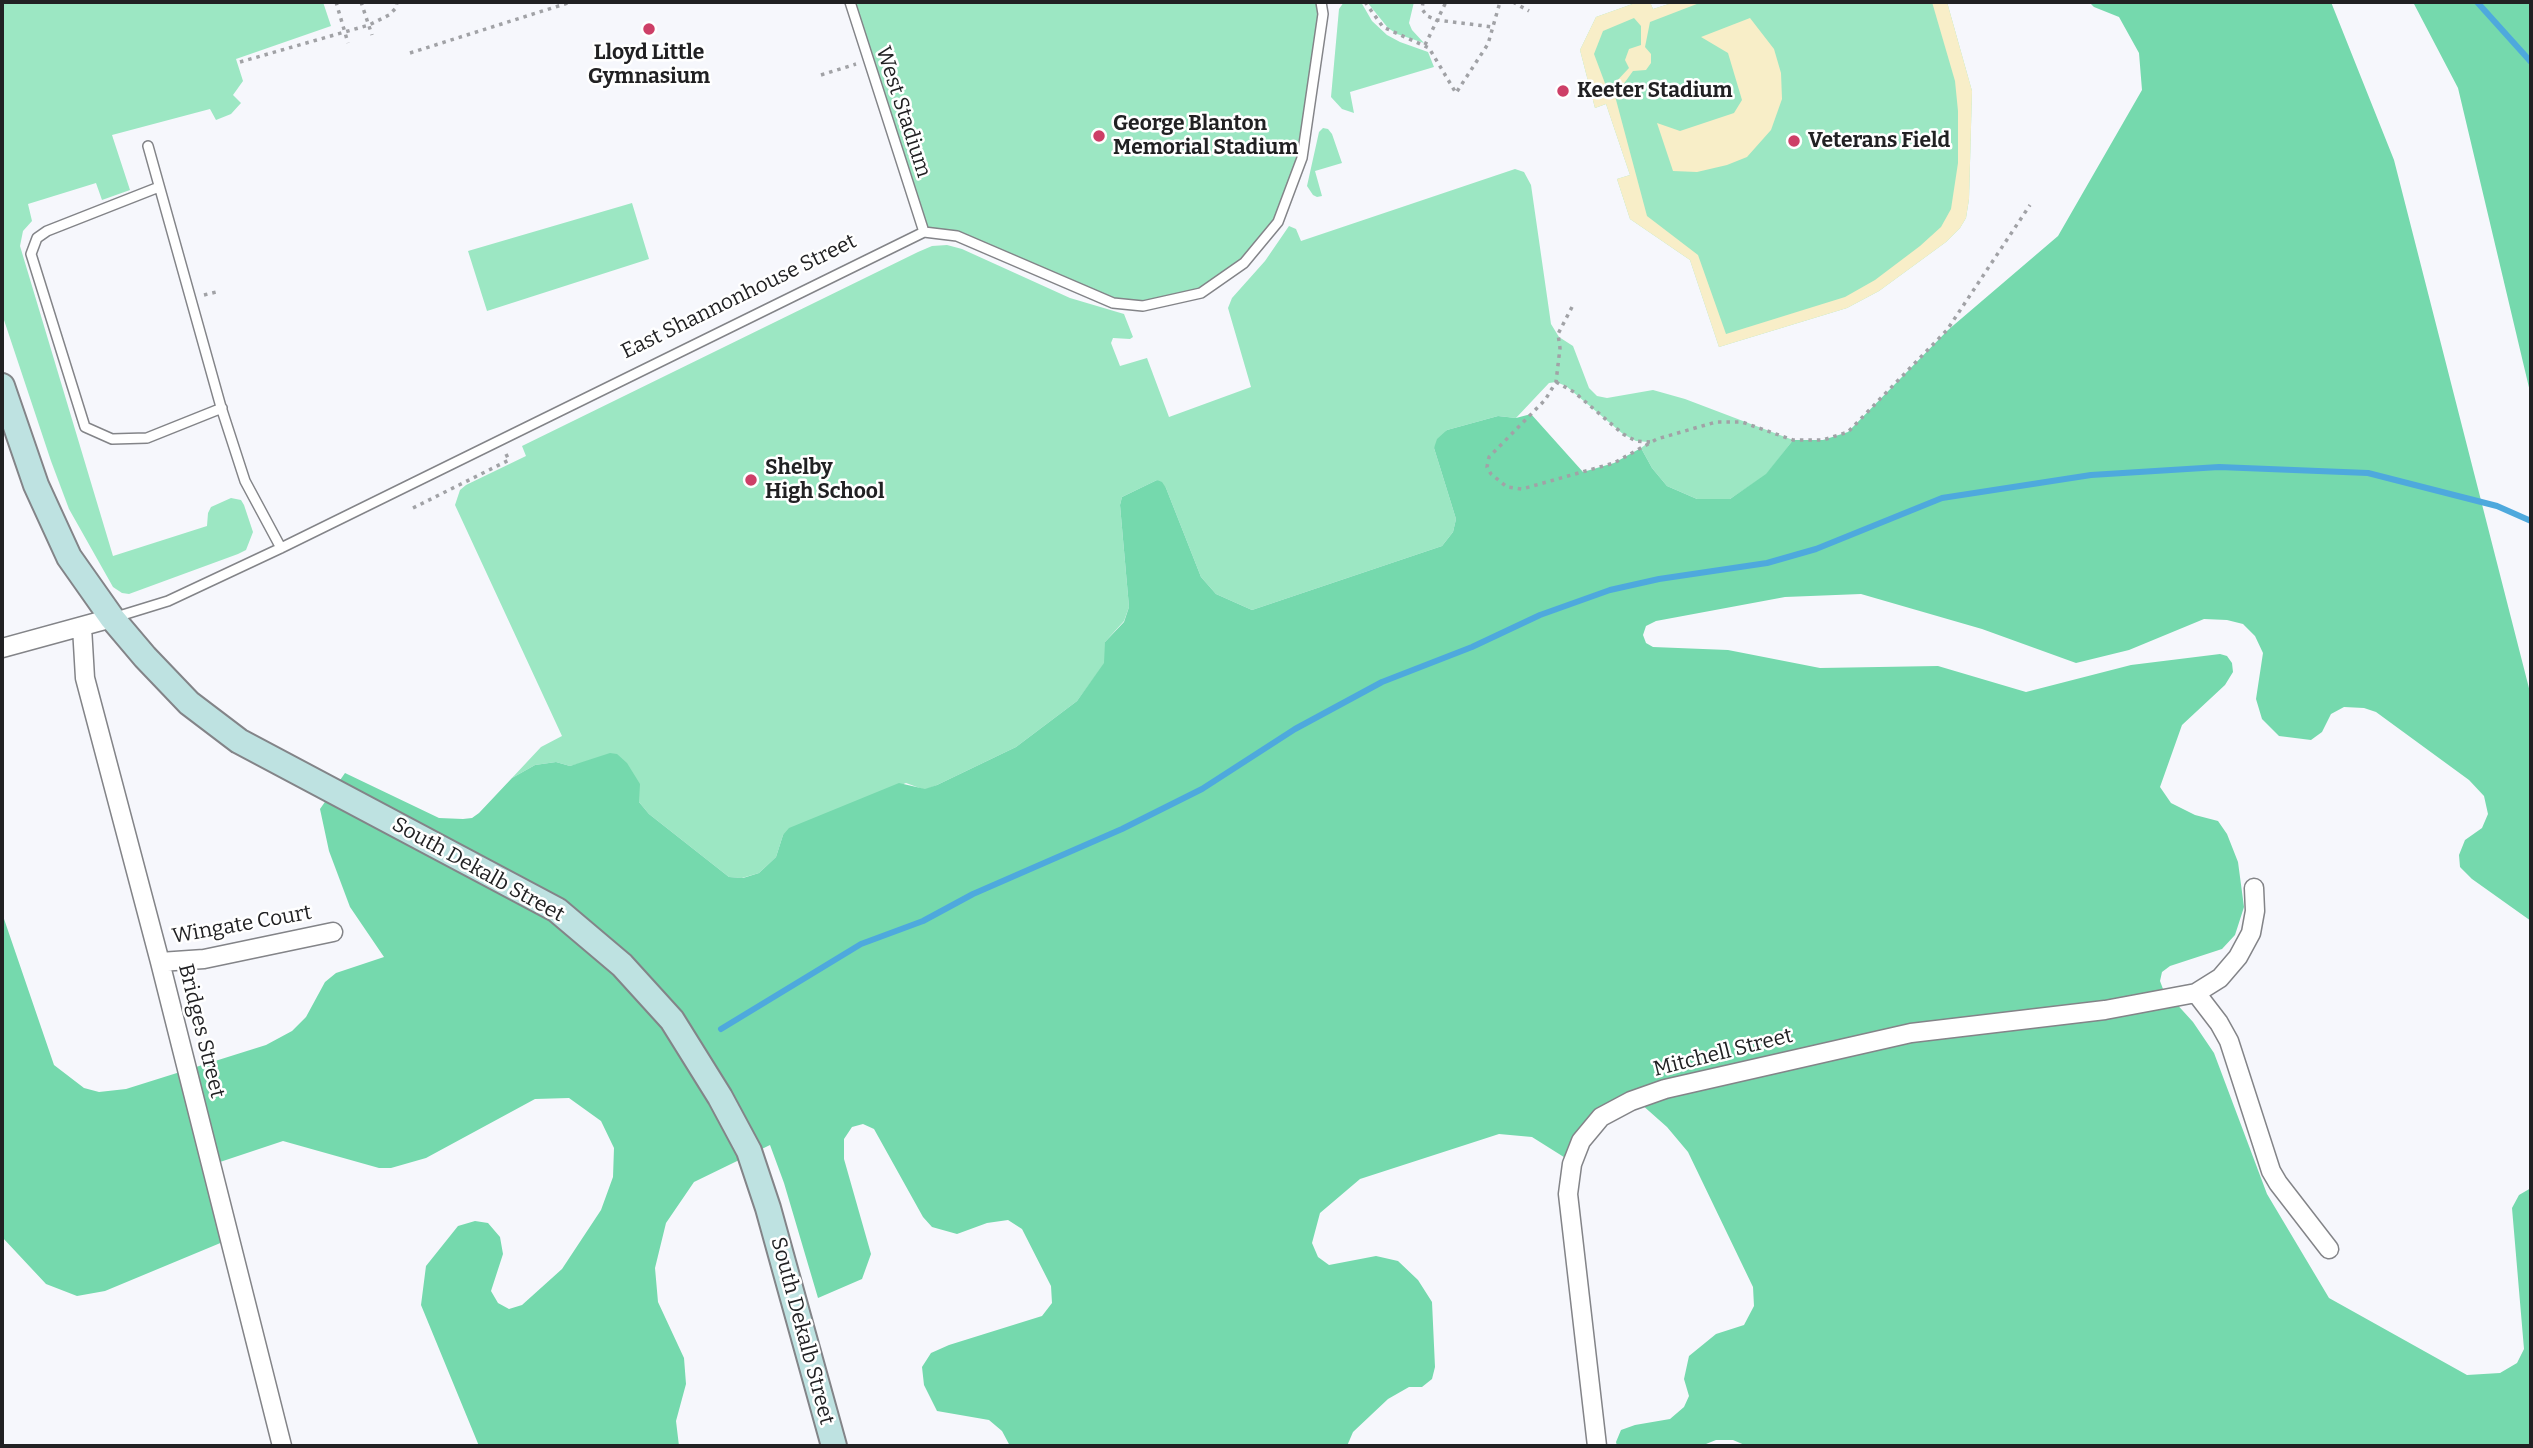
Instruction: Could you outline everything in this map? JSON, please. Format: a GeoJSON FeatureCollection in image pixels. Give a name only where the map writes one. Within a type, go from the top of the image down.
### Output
{"type":"FeatureCollection","features":[{"type":"Feature","properties":{"kind":"main road","name":"South Dekalb Street"},"geometry":{"type":"LineString","coordinates":[[2,386],[27,463],[69,557],[112,618],[189,703],[239,741],[556,909],[622,965],[672,1020],[720,1097],[749,1151],[768,1208],[834,1446]]}},
{"type":"Feature","properties":{"kind":"street","name":"East Shannonhouse Street"},"geometry":{"type":"LineString","coordinates":[[2,648],[112,618]]}},
{"type":"Feature","properties":{"kind":"street","name":"Bridges Street"},"geometry":{"type":"LineString","coordinates":[[82,627],[85,678],[282,1446]]}},
{"type":"Feature","properties":{"kind":"street","name":"Mitchell Street"},"geometry":{"type":"LineString","coordinates":[[1597,1446],[1568,1194],[1572,1164],[1581,1141],[1601,1117],[1631,1101],[1665,1089],[1852,1045],[1911,1033],[2105,1010],[2196,993],[2220,978],[2238,957],[2251,933],[2255,911],[2254,888]]}},
{"type":"Feature","properties":{"kind":"street","name":"Wingate Court"},"geometry":{"type":"LineString","coordinates":[[160,962],[204,959],[333,932]]}},
{"type":"Feature","properties":{"kind":"street"},"geometry":{"type":"LineString","coordinates":[[2196,993],[2230,1041],[2271,1171],[2329,1249]]}},
{"type":"Feature","properties":{"kind":"lane","name":"West Stadium"},"geometry":{"type":"LineString","coordinates":[[850,2],[924,232]]}},
{"type":"Feature","properties":{"kind":"lane"},"geometry":{"type":"LineString","coordinates":[[924,232],[957,236],[1112,303],[1143,306],[1171,302],[1201,293],[1244,263],[1278,222],[1302,158],[1323,13],[1321,2]]}},
{"type":"Feature","properties":{"kind":"lane"},"geometry":{"type":"LineString","coordinates":[[148,146],[245,481],[281,548]]}},
{"type":"Feature","properties":{"kind":"lane"},"geometry":{"type":"LineString","coordinates":[[159,187],[47,231],[37,238],[31,254],[85,426],[111,439],[147,438],[222,408]]}},
{"type":"Feature","properties":{"kind":"lane","name":"East Shannonhouse Street"},"geometry":{"type":"LineString","coordinates":[[112,618],[168,601],[281,548],[924,232]]}},
{"type":"Feature","properties":{"kind":"path"},"geometry":{"type":"LineString","coordinates":[[336,2],[348,43]]}},
{"type":"Feature","properties":{"kind":"path"},"geometry":{"type":"LineString","coordinates":[[361,2],[372,35]]}},
{"type":"Feature","properties":{"kind":"path"},"geometry":{"type":"LineString","coordinates":[[240,62],[369,25],[393,12],[397,2]]}},
{"type":"Feature","properties":{"kind":"path"},"geometry":{"type":"LineString","coordinates":[[410,53],[571,2]]}},
{"type":"Feature","properties":{"kind":"path"},"geometry":{"type":"LineString","coordinates":[[1365,2],[1383,27],[1394,34],[1425,45],[1456,93],[1488,44],[1500,2]]}},
{"type":"Feature","properties":{"kind":"path"},"geometry":{"type":"LineString","coordinates":[[1423,2],[1423,14],[1437,20],[1493,27]]}},
{"type":"Feature","properties":{"kind":"path"},"geometry":{"type":"LineString","coordinates":[[1425,45],[1446,2]]}},
{"type":"Feature","properties":{"kind":"path"},"geometry":{"type":"LineString","coordinates":[[1513,2],[1529,11]]}},
{"type":"Feature","properties":{"kind":"path"},"geometry":{"type":"LineString","coordinates":[[821,75],[869,59]]}},
{"type":"Feature","properties":{"kind":"path"},"geometry":{"type":"LineString","coordinates":[[1572,307],[1558,334],[1560,348],[1556,382],[1545,400],[1489,457],[1488,467],[1491,474],[1507,487],[1522,489],[1614,463],[1651,442],[1716,422],[1742,422],[1793,440],[1823,440],[1848,432],[1948,330],[2030,205]]}},
{"type":"Feature","properties":{"kind":"path"},"geometry":{"type":"LineString","coordinates":[[1556,382],[1574,392],[1623,434],[1636,441],[1651,442]]}},
{"type":"Feature","properties":{"kind":"green space"},"geometry":{"type":"Polygon","coordinates":[[[2,2],[323,2],[331,26],[236,59],[243,81],[233,95],[241,103],[231,114],[216,120],[210,109],[112,135],[130,190],[102,200],[96,183],[28,204],[32,221],[23,231],[20,246],[113,556],[207,526],[211,507],[231,498],[241,500],[253,532],[246,550],[238,554],[129,594],[113,587],[69,509],[2,314],[2,2]]]}},
{"type":"Feature","properties":{"kind":"green space","name":"George Blanton Memorial Stadium"},"geometry":{"type":"Polygon","coordinates":[[[850,2],[1321,2],[1302,158],[1278,222],[1244,263],[1201,293],[1171,302],[1113,303],[957,236],[924,232],[850,2]]]}},
{"type":"Feature","properties":{"kind":"green space"},"geometry":{"type":"Polygon","coordinates":[[[1344,2],[1361,2],[1372,21],[1387,35],[1428,52],[1434,67],[1350,92],[1354,113],[1342,109],[1331,97],[1339,9],[1344,2]]]}},
{"type":"Feature","properties":{"kind":"green space"},"geometry":{"type":"Polygon","coordinates":[[[1367,2],[1414,2],[1409,23],[1424,43],[1388,28],[1367,2]]]}},
{"type":"Feature","properties":{"kind":"green space","name":"Veterans Field"},"geometry":{"type":"Polygon","coordinates":[[[1638,2],[1650,2],[1653,9],[1675,2],[1947,2],[1972,91],[1969,199],[1966,218],[1960,228],[1946,242],[1879,291],[1847,308],[1719,347],[1690,260],[1630,219],[1617,179],[1630,175],[1606,104],[1595,108],[1580,50],[1596,17],[1638,2]]]}},
{"type":"Feature","properties":{"kind":"green space"},"geometry":{"type":"Polygon","coordinates":[[[2089,2],[2331,2],[2394,160],[2531,696],[2531,921],[2472,879],[2460,867],[2459,855],[2465,840],[2482,828],[2488,814],[2484,796],[2469,780],[2376,712],[2364,708],[2344,707],[2331,714],[2322,732],[2311,740],[2279,736],[2262,719],[2256,699],[2263,653],[2255,636],[2243,624],[2204,619],[2129,650],[2076,663],[1982,629],[1861,594],[1785,597],[1656,621],[1646,626],[1643,635],[1646,643],[1653,647],[1728,650],[1820,668],[1938,666],[2026,692],[2131,665],[2220,654],[2227,656],[2232,663],[2233,672],[2225,685],[2182,725],[2160,787],[2171,803],[2195,815],[2218,821],[2227,834],[2238,862],[2244,907],[2235,935],[2222,949],[2170,966],[2162,972],[2160,981],[2163,989],[2193,1022],[2214,1053],[2267,1194],[2329,1298],[2467,1375],[2500,1373],[2517,1363],[2524,1349],[2512,1208],[2519,1195],[2531,1188],[2531,1446],[1747,1446],[1733,1440],[1716,1440],[1701,1446],[1617,1446],[1621,1430],[1670,1419],[1684,1407],[1689,1396],[1684,1379],[1689,1356],[1716,1334],[1744,1325],[1754,1306],[1753,1287],[1688,1152],[1667,1127],[1632,1096],[1567,1159],[1532,1137],[1499,1134],[1360,1179],[1320,1213],[1312,1243],[1318,1257],[1329,1265],[1376,1256],[1398,1261],[1418,1280],[1432,1302],[1435,1367],[1432,1379],[1422,1387],[1409,1387],[1388,1399],[1353,1432],[1347,1446],[1010,1446],[1002,1431],[989,1420],[937,1411],[924,1385],[922,1367],[931,1353],[1042,1316],[1052,1303],[1051,1286],[1022,1229],[1008,1220],[987,1223],[957,1234],[932,1227],[923,1217],[874,1129],[863,1124],[852,1127],[844,1139],[844,1159],[871,1254],[862,1279],[818,1298],[770,1145],[694,1182],[666,1223],[655,1268],[658,1302],[684,1358],[686,1384],[676,1421],[679,1446],[479,1446],[421,1305],[426,1266],[458,1226],[475,1221],[488,1223],[500,1237],[503,1254],[491,1291],[498,1303],[509,1309],[522,1305],[562,1269],[601,1210],[613,1177],[614,1148],[601,1121],[569,1098],[535,1099],[426,1158],[391,1168],[379,1168],[283,1141],[211,1165],[230,1239],[105,1291],[77,1296],[46,1284],[2,1237],[2,913],[54,1065],[84,1088],[99,1092],[126,1089],[266,1045],[292,1031],[306,1017],[325,982],[336,973],[384,957],[350,907],[329,851],[320,809],[345,773],[439,818],[463,819],[472,818],[479,813],[512,778],[535,765],[556,762],[570,766],[610,753],[617,754],[627,763],[640,784],[639,802],[649,814],[729,877],[743,878],[759,873],[776,857],[783,835],[789,828],[899,783],[925,789],[937,785],[1016,747],[1077,701],[1104,663],[1105,642],[1124,622],[1129,607],[1120,505],[1122,497],[1157,480],[1166,488],[1201,577],[1216,594],[1252,610],[1442,546],[1453,532],[1456,519],[1434,448],[1437,439],[1447,430],[1498,416],[1516,418],[1531,414],[1583,472],[1614,463],[1641,448],[1652,468],[1667,486],[1697,499],[1730,499],[1766,474],[1793,440],[1823,440],[1848,432],[1948,330],[2058,236],[2142,90],[2139,53],[2119,17],[2094,7],[2089,2]]]}},
{"type":"Feature","properties":{"kind":"green space"},"geometry":{"type":"Polygon","coordinates":[[[2413,2],[2531,2],[2531,396],[2458,88],[2413,2]]]}},
{"type":"Feature","properties":{"kind":"green space"},"geometry":{"type":"Polygon","coordinates":[[[1323,128],[1332,134],[1342,163],[1315,171],[1322,196],[1317,197],[1307,186],[1319,132],[1323,128]]]}},
{"type":"Feature","properties":{"kind":"green space"},"geometry":{"type":"Polygon","coordinates":[[[1515,169],[1524,172],[1531,185],[1551,324],[1559,337],[1573,346],[1589,388],[1597,396],[1607,398],[1653,390],[1685,399],[1793,440],[1766,475],[1730,499],[1697,499],[1667,486],[1652,468],[1641,448],[1649,442],[1636,441],[1623,434],[1566,386],[1556,382],[1549,383],[1516,418],[1498,416],[1447,430],[1434,448],[1456,519],[1453,532],[1442,546],[1252,610],[1216,594],[1201,577],[1166,488],[1157,480],[1122,497],[1120,505],[1129,607],[1124,621],[1105,642],[1105,663],[1077,701],[1016,747],[937,785],[925,790],[906,783],[783,835],[776,857],[759,873],[742,878],[729,877],[649,814],[639,802],[639,793],[582,763],[570,766],[556,762],[535,765],[512,778],[541,747],[562,736],[455,505],[460,490],[466,485],[526,456],[522,446],[918,252],[932,246],[947,245],[962,249],[1070,298],[1124,314],[1133,337],[1113,338],[1111,343],[1120,366],[1147,358],[1169,417],[1251,387],[1228,308],[1232,298],[1265,261],[1289,226],[1296,229],[1301,241],[1515,169]]]}},
{"type":"Feature","properties":{"kind":"green space"},"geometry":{"type":"Polygon","coordinates":[[[632,203],[649,259],[487,311],[468,251],[632,203]]]}},
{"type":"Feature","properties":{"kind":"sand"},"geometry":{"type":"Polygon","coordinates":[[[1638,2],[1650,2],[1653,9],[1675,2],[1702,2],[1650,22],[1645,47],[1651,54],[1651,63],[1646,70],[1633,71],[1615,96],[1647,216],[1698,255],[1726,334],[1845,297],[1875,280],[1941,227],[1951,209],[1958,163],[1958,111],[1955,81],[1932,2],[1947,2],[1972,91],[1969,199],[1966,218],[1946,242],[1879,291],[1847,308],[1719,347],[1690,260],[1630,219],[1617,179],[1630,175],[1606,104],[1595,108],[1580,50],[1596,17],[1638,2]],[[1634,18],[1603,31],[1594,54],[1606,86],[1614,84],[1629,68],[1625,60],[1629,49],[1641,45],[1641,26],[1634,18]]]}},
{"type":"Feature","properties":{"kind":"sand"},"geometry":{"type":"Polygon","coordinates":[[[1750,18],[1774,49],[1781,73],[1782,99],[1771,130],[1747,157],[1697,172],[1673,171],[1657,123],[1680,131],[1734,113],[1742,100],[1728,53],[1701,37],[1750,18]]]}},
{"type":"Feature","properties":{"kind":"waterway"},"geometry":{"type":"LineString","coordinates":[[2477,2],[2531,62]]}},
{"type":"Feature","properties":{"kind":"waterway"},"geometry":{"type":"LineString","coordinates":[[721,1029],[861,944],[923,921],[973,894],[1122,829],[1202,789],[1295,729],[1382,682],[1472,647],[1540,615],[1610,590],[1659,579],[1767,563],[1816,549],[1942,498],[2091,475],[2219,467],[2368,473],[2497,506],[2531,521]]}},
{"type":"Feature","properties":{"kind":"place","name":"Lloyd Little Gymnasium"},"geometry":{"type":"Point","coordinates":[649,29]}},
{"type":"Feature","properties":{"kind":"place","name":"Keeter Stadium"},"geometry":{"type":"Point","coordinates":[1563,91]}},
{"type":"Feature","properties":{"kind":"place","name":"George Blanton Memorial Stadium"},"geometry":{"type":"Point","coordinates":[1099,136]}},
{"type":"Feature","properties":{"kind":"place","name":"Veterans Field"},"geometry":{"type":"Point","coordinates":[1794,141]}},
{"type":"Feature","properties":{"kind":"place","name":"Shelby High School"},"geometry":{"type":"Point","coordinates":[751,480]}}]}
